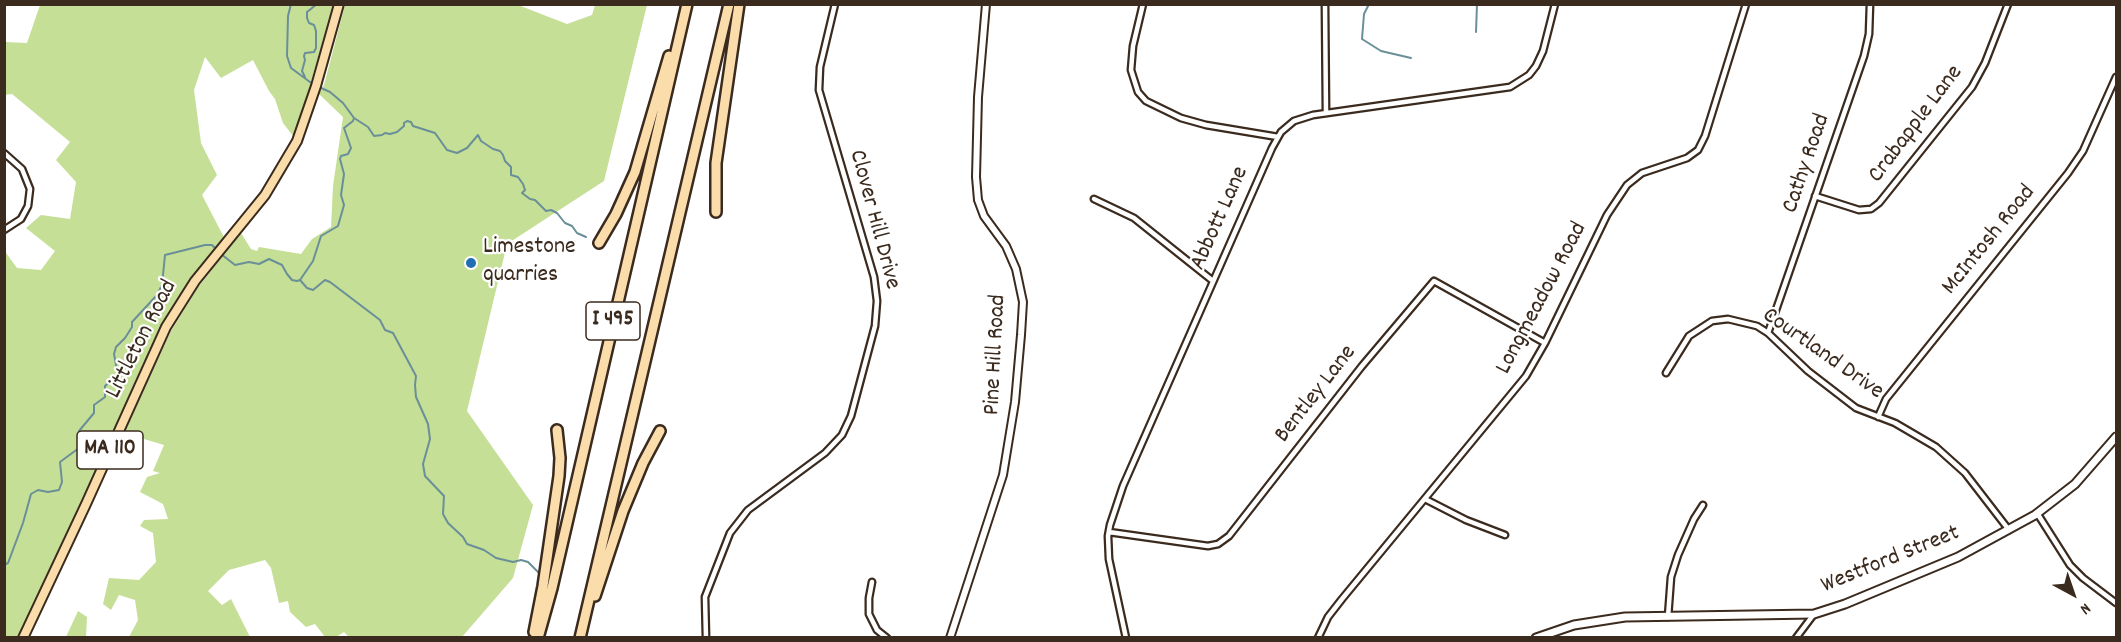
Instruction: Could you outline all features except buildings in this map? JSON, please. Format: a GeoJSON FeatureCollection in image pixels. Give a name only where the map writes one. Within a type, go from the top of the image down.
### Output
{"type":"FeatureCollection","features":[{"type":"Feature","properties":{"kind":"highway"},"geometry":{"type":"LineString","coordinates":[[599,243],[616,214],[635,171],[685,4]]}},
{"type":"Feature","properties":{"kind":"highway","name":"I 495"},"geometry":{"type":"LineString","coordinates":[[538,638],[552,588],[685,4]]}},
{"type":"Feature","properties":{"kind":"highway","name":"I 495"},"geometry":{"type":"LineString","coordinates":[[580,638],[729,4]]}},
{"type":"Feature","properties":{"kind":"highway"},"geometry":{"type":"LineString","coordinates":[[716,212],[717,152],[739,4]]}},
{"type":"Feature","properties":{"kind":"highway"},"geometry":{"type":"LineString","coordinates":[[533,638],[559,477],[560,458],[557,430]]}},
{"type":"Feature","properties":{"kind":"highway"},"geometry":{"type":"LineString","coordinates":[[580,638],[623,511],[643,463],[660,431]]}},
{"type":"Feature","properties":{"kind":"main road","name":"Littleton Road"},"geometry":{"type":"LineString","coordinates":[[22,638],[162,336],[184,297],[272,184],[297,141],[308,112],[339,4]]}},
{"type":"Feature","properties":{"kind":"main road","name":"Westford Street"},"geometry":{"type":"LineString","coordinates":[[1536,638],[1605,619],[1814,614],[1845,604],[1958,557],[2037,513],[2075,484],[2116,438]]}},
{"type":"Feature","properties":{"kind":"street","name":"Clover Hill Drive"},"geometry":{"type":"LineString","coordinates":[[706,638],[705,597],[730,533],[748,510],[825,453],[842,435],[851,416],[875,327],[877,302],[874,277],[819,90],[820,67],[835,4]]}},
{"type":"Feature","properties":{"kind":"street","name":"Pine Hill Road"},"geometry":{"type":"LineString","coordinates":[[950,638],[1003,475],[1015,402],[1023,302],[1017,269],[1006,246],[984,216],[978,200],[976,177],[978,97],[986,4]]}},
{"type":"Feature","properties":{"kind":"street"},"geometry":{"type":"LineString","coordinates":[[1143,4],[1133,46],[1131,70],[1138,92],[1146,101],[1181,118],[1198,123],[1278,137]]}},
{"type":"Feature","properties":{"kind":"street"},"geometry":{"type":"LineString","coordinates":[[1325,4],[1326,113]]}},
{"type":"Feature","properties":{"kind":"street","name":"Abbott Lane"},"geometry":{"type":"LineString","coordinates":[[1126,638],[1109,559],[1108,532],[1123,486],[1281,132],[1294,121],[1326,113],[1510,87],[1529,75],[1536,66],[1543,51],[1555,4]]}},
{"type":"Feature","properties":{"kind":"street","name":"Longmeadow Road"},"geometry":{"type":"LineString","coordinates":[[1318,638],[1328,617],[1342,599],[1526,376],[1545,343],[1607,215],[1627,185],[1642,173],[1687,158],[1698,150],[1705,136],[1746,4]]}},
{"type":"Feature","properties":{"kind":"street","name":"Cathy Road"},"geometry":{"type":"LineString","coordinates":[[1768,333],[1864,56],[1869,34],[1870,4]]}},
{"type":"Feature","properties":{"kind":"street","name":"Crabapple Lane"},"geometry":{"type":"LineString","coordinates":[[1815,196],[1859,210],[1871,209],[1879,203],[1972,87],[2008,4]]}},
{"type":"Feature","properties":{"kind":"street","name":"McIntosh Road"},"geometry":{"type":"LineString","coordinates":[[1878,417],[1886,399],[2068,173],[2083,151],[2116,77]]}},
{"type":"Feature","properties":{"kind":"street"},"geometry":{"type":"LineString","coordinates":[[4,153],[22,169],[30,189],[28,206],[21,219],[4,230]]}},
{"type":"Feature","properties":{"kind":"street"},"geometry":{"type":"LineString","coordinates":[[1094,199],[1134,218],[1213,281]]}},
{"type":"Feature","properties":{"kind":"street","name":"Bentley Lane"},"geometry":{"type":"LineString","coordinates":[[1108,532],[1208,546],[1218,544],[1239,525],[1362,366],[1434,281],[1545,343]]}},
{"type":"Feature","properties":{"kind":"street","name":"Courtland Drive"},"geometry":{"type":"LineString","coordinates":[[1666,373],[1689,336],[1712,321],[1728,319],[1757,326],[1768,333],[1808,372],[1856,408],[1895,423],[1952,460],[2009,530]]}},
{"type":"Feature","properties":{"kind":"street"},"geometry":{"type":"LineString","coordinates":[[1425,499],[1449,512],[1505,535]]}},
{"type":"Feature","properties":{"kind":"street"},"geometry":{"type":"LineString","coordinates":[[1668,617],[1671,577],[1686,537],[1703,506]]}},
{"type":"Feature","properties":{"kind":"street"},"geometry":{"type":"LineString","coordinates":[[2037,513],[2070,565],[2116,603]]}},
{"type":"Feature","properties":{"kind":"street"},"geometry":{"type":"LineString","coordinates":[[872,582],[869,615],[877,630],[887,638]]}},
{"type":"Feature","properties":{"kind":"street"},"geometry":{"type":"LineString","coordinates":[[1796,638],[1814,614]]}},
{"type":"Feature","properties":{"kind":"green space"},"geometry":{"type":"Polygon","coordinates":[[[40,5],[333,5],[311,82],[316,86],[297,141],[283,123],[275,99],[253,60],[221,78],[205,57],[194,90],[201,143],[217,175],[202,195],[227,243],[175,312],[23,638],[4,637],[4,250],[17,268],[41,270],[55,251],[26,228],[41,215],[70,219],[76,182],[56,160],[70,142],[12,94],[5,95],[5,42],[27,43],[40,5]]]}},
{"type":"Feature","properties":{"kind":"green space"},"geometry":{"type":"Polygon","coordinates":[[[345,5],[518,5],[567,24],[592,15],[595,5],[647,5],[604,181],[507,244],[467,411],[533,505],[513,578],[462,637],[349,637],[344,632],[336,637],[325,637],[315,624],[306,627],[290,612],[288,601],[279,603],[271,568],[265,560],[229,570],[208,591],[222,605],[231,599],[250,637],[129,637],[138,620],[135,600],[119,595],[111,610],[103,604],[109,578],[139,580],[156,562],[153,533],[140,526],[144,520],[168,519],[163,504],[140,492],[147,477],[160,473],[153,471],[164,445],[124,433],[171,331],[199,286],[241,233],[251,249],[257,251],[259,247],[301,254],[312,239],[331,227],[333,186],[343,117],[319,94],[324,85],[345,5]]]}},
{"type":"Feature","properties":{"kind":"green space"},"geometry":{"type":"Polygon","coordinates":[[[78,611],[87,617],[86,637],[66,637],[78,611]]]}},
{"type":"Feature","properties":{"kind":"waterway"},"geometry":{"type":"LineString","coordinates":[[291,4],[288,16],[287,56],[291,68],[314,85]]}},
{"type":"Feature","properties":{"kind":"waterway"},"geometry":{"type":"LineString","coordinates":[[305,77],[302,71],[305,53],[314,52],[316,48],[316,31],[314,25],[309,23],[307,12],[317,4]]}},
{"type":"Feature","properties":{"kind":"waterway"},"geometry":{"type":"LineString","coordinates":[[1369,4],[1364,14],[1362,39],[1381,51],[1411,58]]}},
{"type":"Feature","properties":{"kind":"waterway"},"geometry":{"type":"LineString","coordinates":[[1476,32],[1477,4]]}},
{"type":"Feature","properties":{"kind":"waterway"},"geometry":{"type":"LineString","coordinates":[[221,254],[235,265],[249,262],[259,264],[269,259],[282,265],[292,280],[297,281],[313,261],[321,236],[338,226],[344,205],[341,195],[344,174],[340,159],[341,156],[348,154],[351,148],[344,128],[354,118],[343,103],[330,92],[319,87]]}},
{"type":"Feature","properties":{"kind":"waterway"},"geometry":{"type":"LineString","coordinates":[[354,118],[368,127],[374,136],[397,132],[404,126],[404,123],[411,122],[413,126],[435,133],[447,150],[457,153],[467,148],[478,135],[481,141],[500,151],[511,167],[511,175],[518,177],[523,184],[525,190],[522,193],[535,200],[546,211],[551,210],[557,213],[577,233],[586,237]]}},
{"type":"Feature","properties":{"kind":"waterway"},"geometry":{"type":"LineString","coordinates":[[4,565],[8,563],[31,494],[38,490],[48,492],[59,490],[62,482],[60,462],[79,448],[79,431],[94,413],[94,405],[105,397],[105,386],[118,375],[114,354],[116,347],[125,338],[132,327],[132,322],[157,295],[162,285],[165,255],[205,245],[212,245],[217,250]]}},
{"type":"Feature","properties":{"kind":"waterway"},"geometry":{"type":"LineString","coordinates":[[300,280],[307,288],[313,290],[325,280],[330,282],[380,320],[385,330],[393,333],[416,376],[416,397],[428,424],[430,439],[423,464],[425,476],[444,496],[443,514],[448,523],[467,544],[484,550],[496,558],[513,562],[521,560],[528,562],[539,573]]}},
{"type":"Feature","properties":{"kind":"place","name":"Limestone quarries"},"geometry":{"type":"Point","coordinates":[471,263]}}]}
